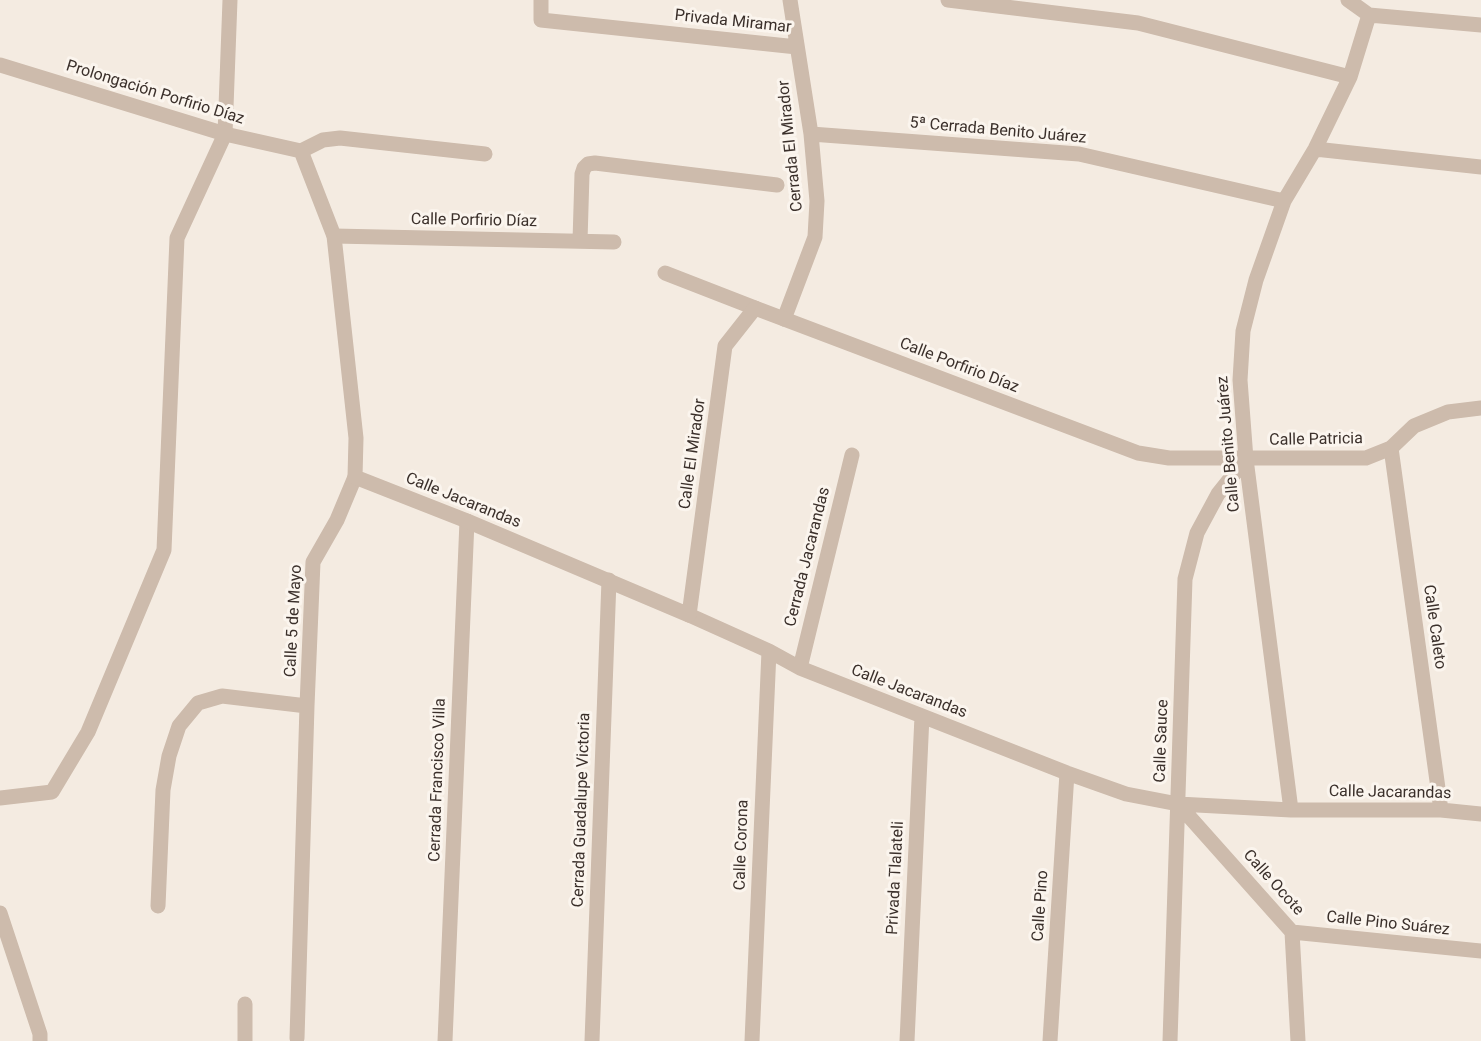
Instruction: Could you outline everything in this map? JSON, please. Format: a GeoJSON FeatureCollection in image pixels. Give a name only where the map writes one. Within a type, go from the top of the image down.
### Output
{"type":"FeatureCollection","features":[{"type":"Feature","properties":{"kind":"street"},"geometry":{"type":"LineString","coordinates":[[0,798],[52,792],[88,732],[164,550],[177,238],[225,134],[230,0]]}},
{"type":"Feature","properties":{"kind":"street","name":"Privada Miramar"},"geometry":{"type":"LineString","coordinates":[[541,0],[541,20],[797,47]]}},
{"type":"Feature","properties":{"kind":"street","name":"Cerrada El Mirador"},"geometry":{"type":"LineString","coordinates":[[784,320],[815,237],[817,201],[811,134],[790,0]]}},
{"type":"Feature","properties":{"kind":"street"},"geometry":{"type":"LineString","coordinates":[[948,0],[1138,23],[1350,77]]}},
{"type":"Feature","properties":{"kind":"street"},"geometry":{"type":"LineString","coordinates":[[1348,0],[1369,15],[1481,25]]}},
{"type":"Feature","properties":{"kind":"street","name":"Calle Benito Juárez"},"geometry":{"type":"LineString","coordinates":[[1291,810],[1246,459],[1240,380],[1243,331],[1256,280],[1284,201],[1315,148],[1350,77],[1369,15]]}},
{"type":"Feature","properties":{"kind":"street","name":"Prolongación Porfirio Díaz"},"geometry":{"type":"LineString","coordinates":[[0,65],[225,134],[301,151]]}},
{"type":"Feature","properties":{"kind":"street","name":"5ª Cerrada Benito Juárez"},"geometry":{"type":"LineString","coordinates":[[811,134],[1079,154],[1284,201]]}},
{"type":"Feature","properties":{"kind":"street"},"geometry":{"type":"LineString","coordinates":[[301,151],[323,140],[340,138],[485,154]]}},
{"type":"Feature","properties":{"kind":"street"},"geometry":{"type":"LineString","coordinates":[[1315,148],[1481,167]]}},
{"type":"Feature","properties":{"kind":"street","name":"Calle 5 de Mayo"},"geometry":{"type":"LineString","coordinates":[[297,1038],[313,562],[337,520],[355,477],[356,438],[334,236],[301,151]]}},
{"type":"Feature","properties":{"kind":"street"},"geometry":{"type":"LineString","coordinates":[[580,241],[582,174],[584,168],[595,163],[777,185]]}},
{"type":"Feature","properties":{"kind":"street","name":"Calle Porfirio Díaz"},"geometry":{"type":"LineString","coordinates":[[334,236],[614,242]]}},
{"type":"Feature","properties":{"kind":"street","name":"Calle Porfirio Díaz"},"geometry":{"type":"LineString","coordinates":[[665,273],[1138,453],[1169,458],[1246,459]]}},
{"type":"Feature","properties":{"kind":"street","name":"Calle El Mirador"},"geometry":{"type":"LineString","coordinates":[[689,615],[726,346],[755,308]]}},
{"type":"Feature","properties":{"kind":"street","name":"Calle Patricia"},"geometry":{"type":"LineString","coordinates":[[1246,459],[1366,458],[1391,448],[1414,426],[1448,412],[1481,408]]}},
{"type":"Feature","properties":{"kind":"street","name":"Calle Caleto"},"geometry":{"type":"LineString","coordinates":[[1391,448],[1441,810]]}},
{"type":"Feature","properties":{"kind":"street","name":"Cerrada Jacarandas"},"geometry":{"type":"LineString","coordinates":[[800,668],[852,455]]}},
{"type":"Feature","properties":{"kind":"street","name":"Calle Sauce"},"geometry":{"type":"LineString","coordinates":[[1170,1041],[1185,579],[1197,532],[1218,494],[1246,459]]}},
{"type":"Feature","properties":{"kind":"street","name":"Calle Jacarandas"},"geometry":{"type":"LineString","coordinates":[[355,477],[609,580],[769,651],[800,668],[1126,794],[1178,804],[1291,810],[1441,810],[1481,814]]}},
{"type":"Feature","properties":{"kind":"street","name":"Cerrada Francisco Villa"},"geometry":{"type":"LineString","coordinates":[[445,1041],[467,521]]}},
{"type":"Feature","properties":{"kind":"street","name":"Cerrada Guadalupe Victoria"},"geometry":{"type":"LineString","coordinates":[[592,1041],[609,580]]}},
{"type":"Feature","properties":{"kind":"street","name":"Calle Corona"},"geometry":{"type":"LineString","coordinates":[[752,1041],[769,651]]}},
{"type":"Feature","properties":{"kind":"street"},"geometry":{"type":"LineString","coordinates":[[158,906],[164,790],[169,756],[179,726],[198,703],[222,696],[307,706]]}},
{"type":"Feature","properties":{"kind":"street","name":"Privada Tlalateli"},"geometry":{"type":"LineString","coordinates":[[907,1041],[921,716]]}},
{"type":"Feature","properties":{"kind":"street","name":"Calle Pino"},"geometry":{"type":"LineString","coordinates":[[1050,1041],[1067,773]]}},
{"type":"Feature","properties":{"kind":"street","name":"Calle Ocote"},"geometry":{"type":"LineString","coordinates":[[1178,804],[1292,932],[1298,1041]]}},
{"type":"Feature","properties":{"kind":"street"},"geometry":{"type":"LineString","coordinates":[[0,913],[40,1034],[40,1041]]}},
{"type":"Feature","properties":{"kind":"street","name":"Calle Pino Suárez"},"geometry":{"type":"LineString","coordinates":[[1292,932],[1481,951]]}},
{"type":"Feature","properties":{"kind":"street"},"geometry":{"type":"LineString","coordinates":[[245,1005],[245,1041]]}}]}
